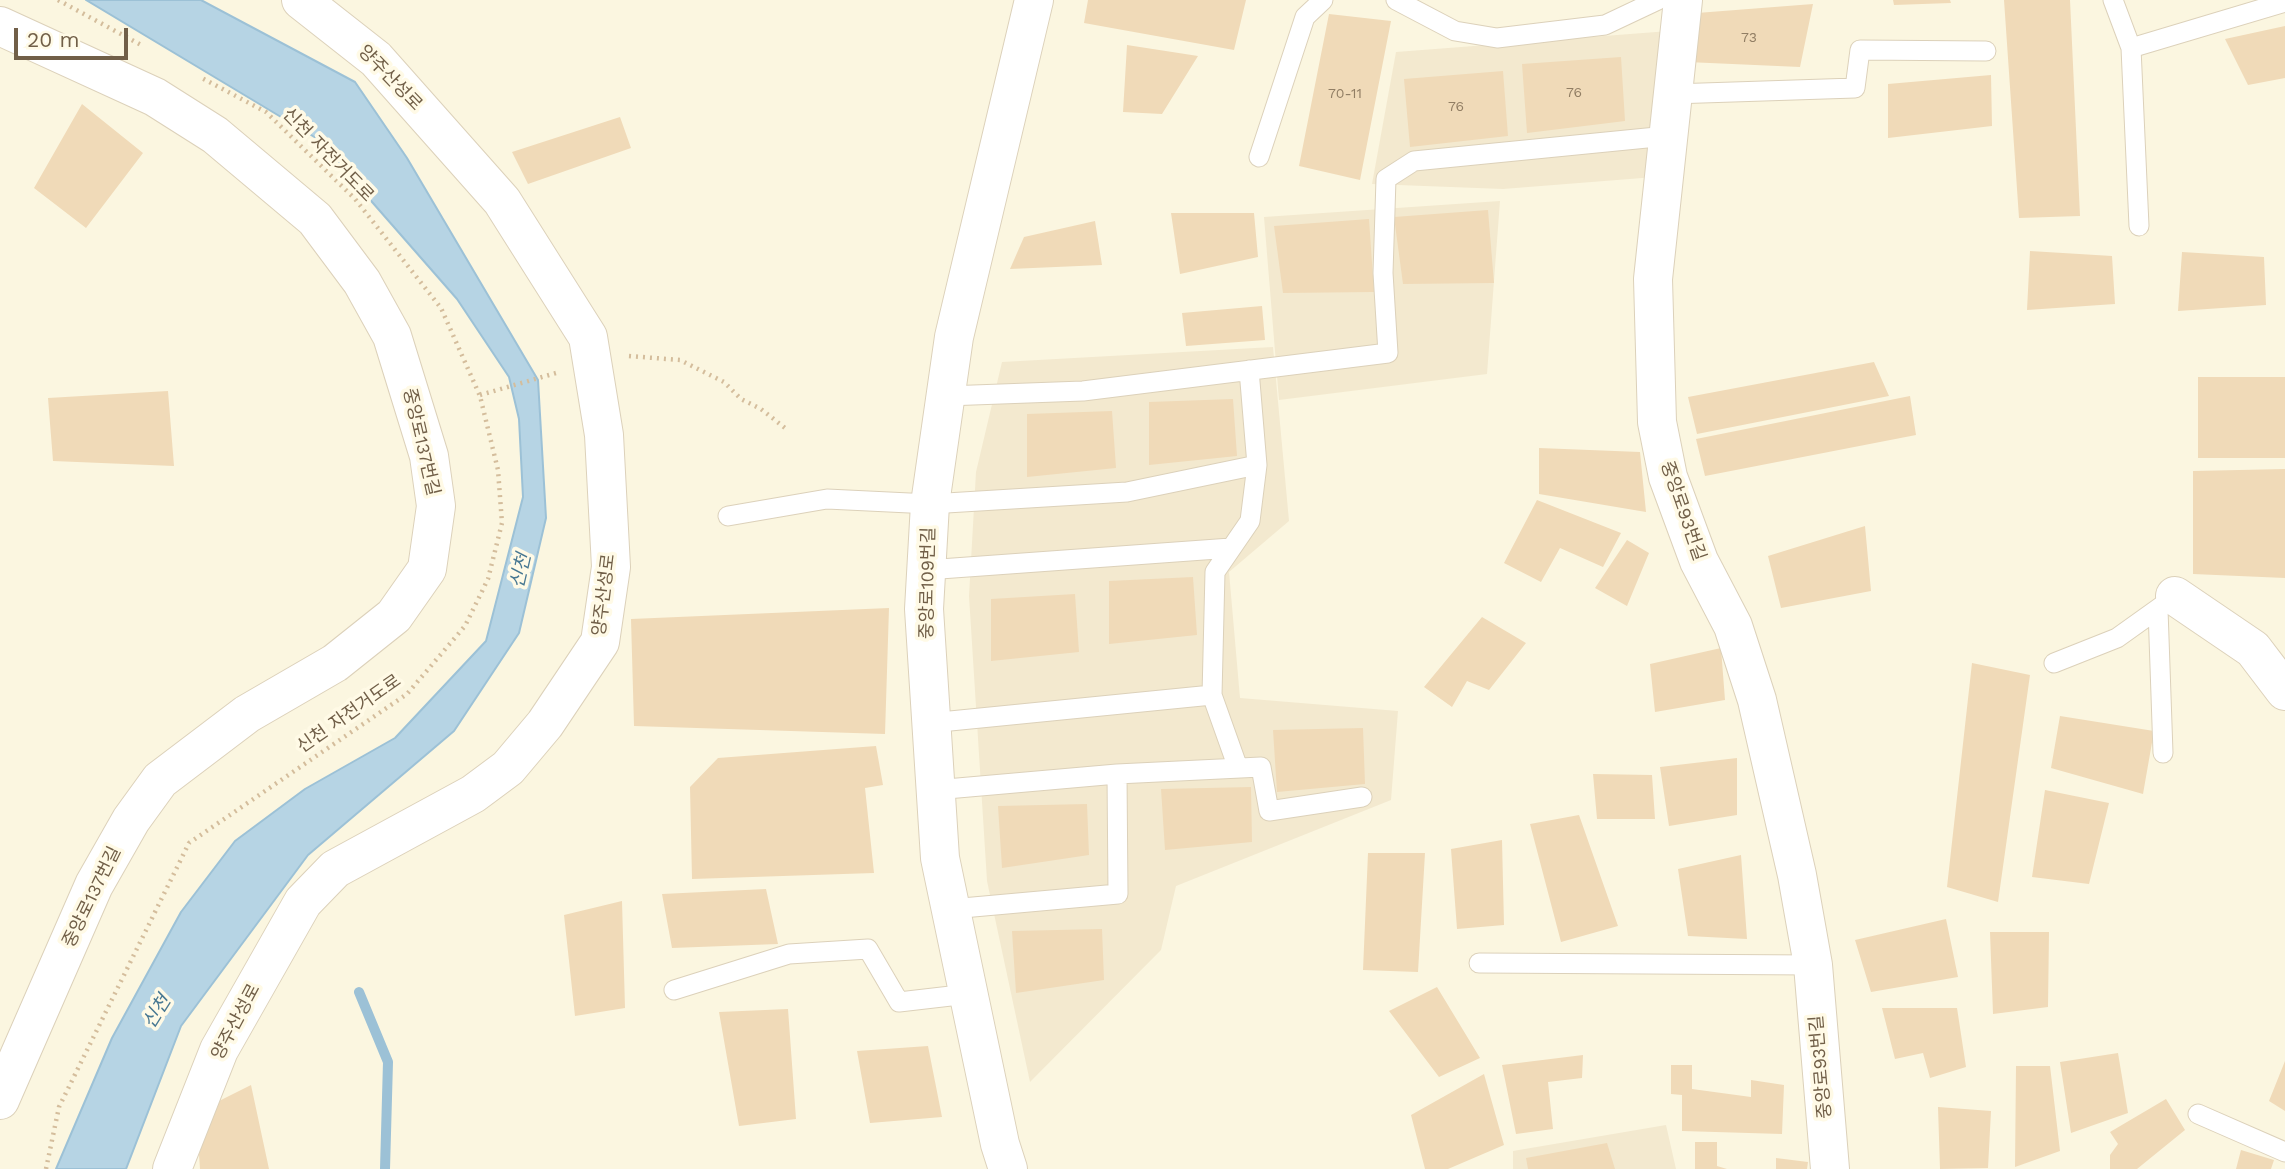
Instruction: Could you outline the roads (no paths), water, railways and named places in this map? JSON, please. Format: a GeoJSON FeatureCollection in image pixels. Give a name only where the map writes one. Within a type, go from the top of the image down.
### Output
{"type":"FeatureCollection","features":[{"type":"Feature","properties":{"kind":"street","name":"양주산성로"},"geometry":{"type":"LineString","coordinates":[[172,1169],[219,1050],[303,902],[334,869],[473,794],[508,768],[545,724],[600,642],[611,567],[604,435],[587,337],[502,201],[376,58],[301,0]]}},
{"type":"Feature","properties":{"kind":"street","name":"중앙로109번길"},"geometry":{"type":"LineString","coordinates":[[1008,1169],[1000,1144],[940,858],[924,609],[930,504],[954,337],[1034,0]]}},
{"type":"Feature","properties":{"kind":"street","name":"중앙로93번길"},"geometry":{"type":"LineString","coordinates":[[1683,0],[1653,279],[1657,422],[1668,477],[1699,561],[1733,626],[1757,700],[1797,875],[1813,965],[1830,1169]]}},
{"type":"Feature","properties":{"kind":"street","name":"중앙로137번길"},"geometry":{"type":"LineString","coordinates":[[0,26],[155,97],[215,135],[314,219],[362,282],[392,337],[429,456],[436,506],[427,569],[394,616],[335,663],[247,714],[160,780],[131,820],[94,885],[0,1100]]}},
{"type":"Feature","properties":{"kind":"street"},"geometry":{"type":"LineString","coordinates":[[2166,603],[2253,649],[2285,691]]}},
{"type":"Feature","properties":{"kind":"lane"},"geometry":{"type":"LineString","coordinates":[[1259,157],[1305,17],[1323,0]]}},
{"type":"Feature","properties":{"kind":"lane"},"geometry":{"type":"LineString","coordinates":[[1396,0],[1455,31],[1497,38],[1605,24],[1658,0]]}},
{"type":"Feature","properties":{"kind":"lane"},"geometry":{"type":"LineString","coordinates":[[2113,0],[2131,48],[2138,226]]}},
{"type":"Feature","properties":{"kind":"lane"},"geometry":{"type":"LineString","coordinates":[[2131,48],[2285,2]]}},
{"type":"Feature","properties":{"kind":"lane"},"geometry":{"type":"LineString","coordinates":[[1672,94],[1855,88],[1860,50],[1986,51]]}},
{"type":"Feature","properties":{"kind":"lane"},"geometry":{"type":"LineString","coordinates":[[946,396],[1083,391],[1388,354],[1383,273],[1387,179],[1414,161],[1667,136]]}},
{"type":"Feature","properties":{"kind":"lane"},"geometry":{"type":"LineString","coordinates":[[1238,768],[1212,695],[1215,572],[1250,521],[1257,465],[1249,370]]}},
{"type":"Feature","properties":{"kind":"lane"},"geometry":{"type":"LineString","coordinates":[[728,516],[827,499],[930,504],[1128,492],[1257,465]]}},
{"type":"Feature","properties":{"kind":"lane"},"geometry":{"type":"LineString","coordinates":[[926,570],[1231,548]]}},
{"type":"Feature","properties":{"kind":"lane"},"geometry":{"type":"LineString","coordinates":[[2054,663],[2117,638],[2166,603]]}},
{"type":"Feature","properties":{"kind":"lane"},"geometry":{"type":"LineString","coordinates":[[2163,753],[2166,603]]}},
{"type":"Feature","properties":{"kind":"lane"},"geometry":{"type":"LineString","coordinates":[[930,723],[1212,695]]}},
{"type":"Feature","properties":{"kind":"lane"},"geometry":{"type":"LineString","coordinates":[[935,790],[1117,774],[1261,767],[1269,811],[1362,797]]}},
{"type":"Feature","properties":{"kind":"lane"},"geometry":{"type":"LineString","coordinates":[[951,909],[1118,894],[1117,774]]}},
{"type":"Feature","properties":{"kind":"lane"},"geometry":{"type":"LineString","coordinates":[[674,990],[789,954],[869,949],[899,1002],[968,994]]}},
{"type":"Feature","properties":{"kind":"lane"},"geometry":{"type":"LineString","coordinates":[[1479,963],[1813,965]]}},
{"type":"Feature","properties":{"kind":"lane"},"geometry":{"type":"LineString","coordinates":[[2198,1114],[2285,1152]]}},
{"type":"Feature","properties":{"kind":"water","name":"신천"},"geometry":{"type":"Polygon","coordinates":[[[86,0],[201,0],[355,82],[407,158],[538,380],[546,518],[519,633],[454,731],[308,855],[181,1026],[126,1169],[56,1169],[112,1038],[181,912],[235,841],[305,789],[395,738],[486,641],[523,497],[519,419],[509,377],[457,299],[316,138],[86,0]]]}},
{"type":"Feature","properties":{"kind":"waterway"},"geometry":{"type":"LineString","coordinates":[[359,992],[388,1062],[385,1169]]}}]}
